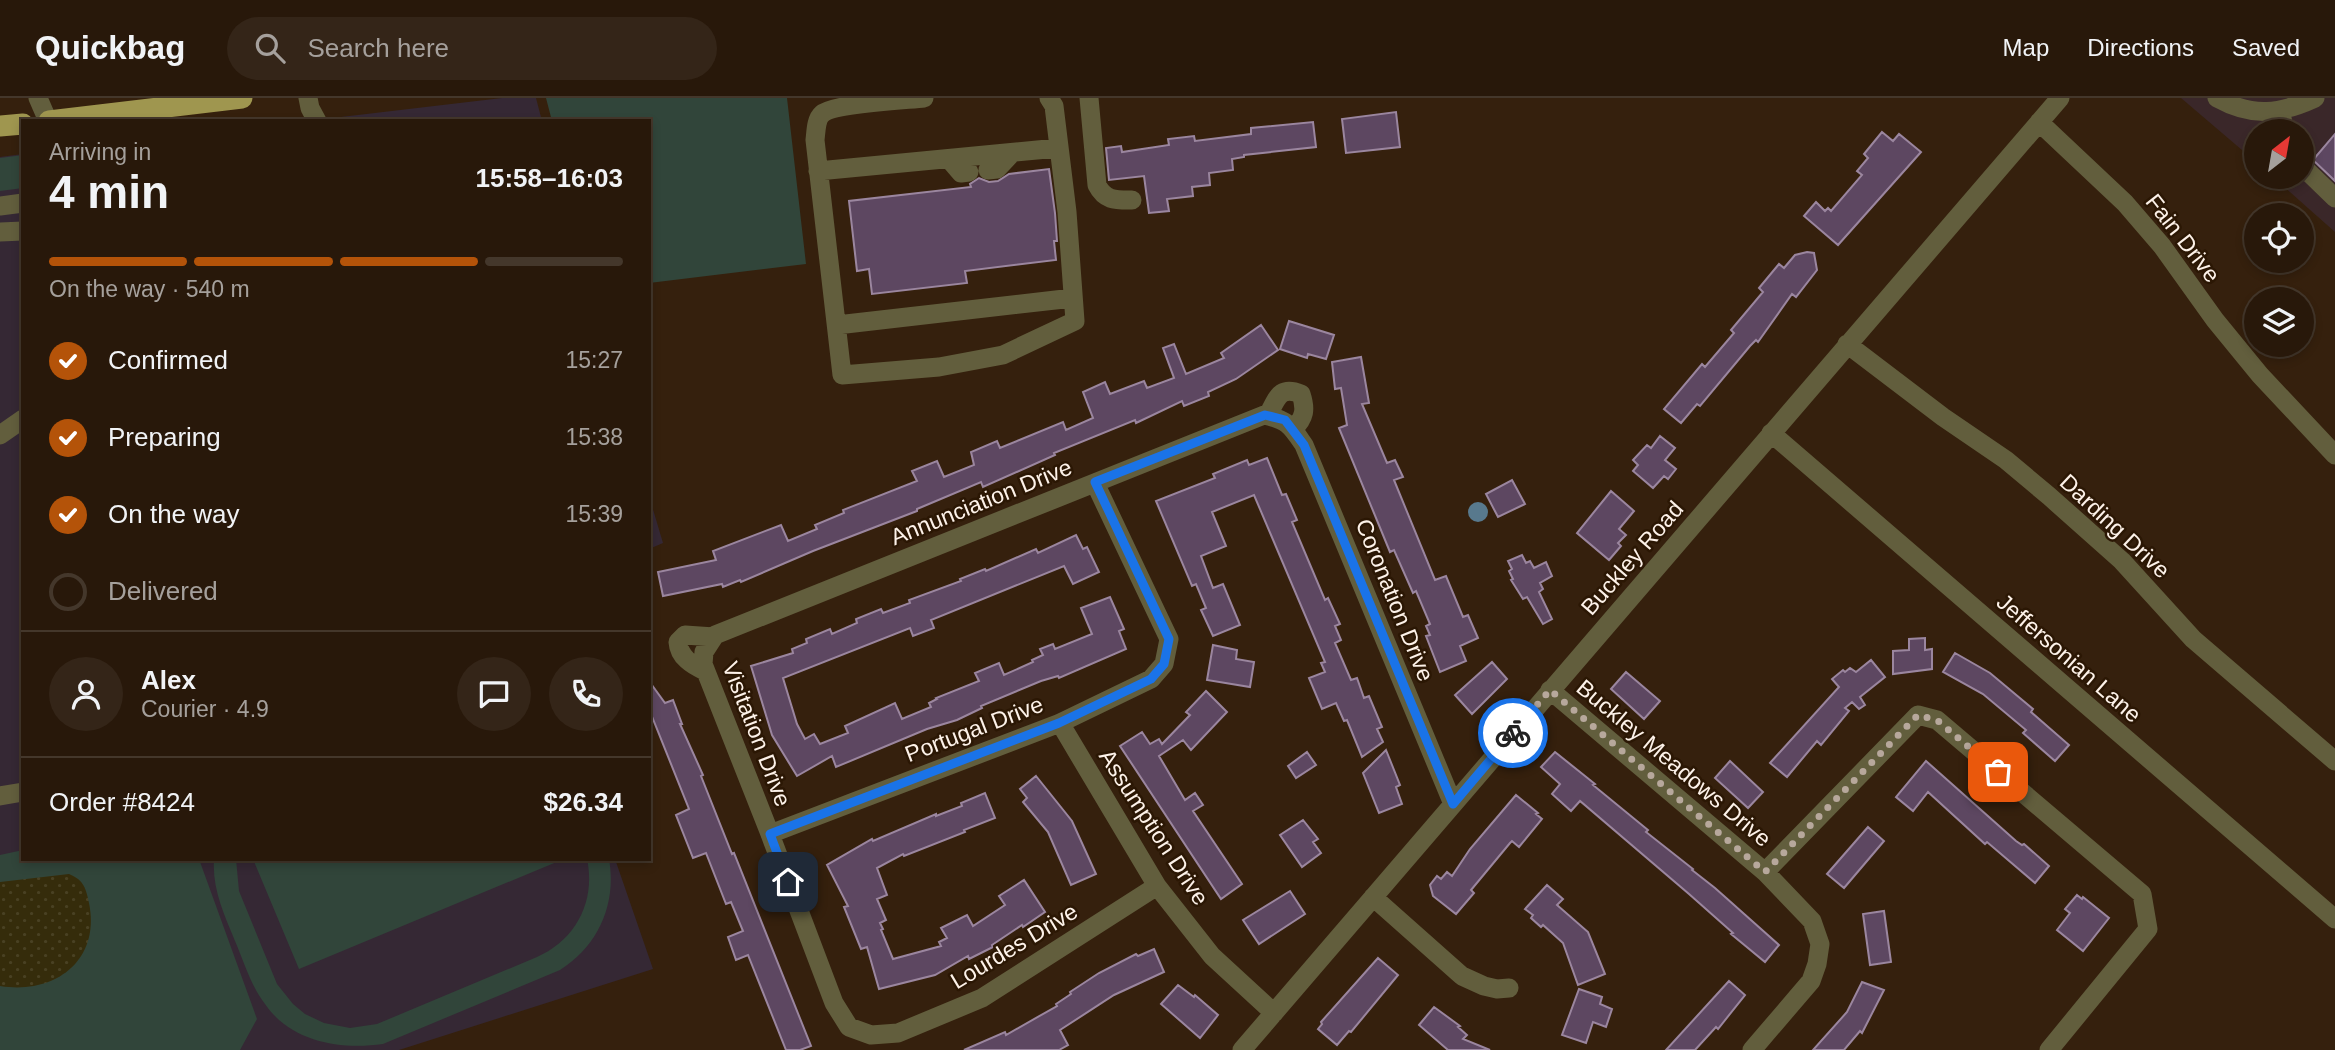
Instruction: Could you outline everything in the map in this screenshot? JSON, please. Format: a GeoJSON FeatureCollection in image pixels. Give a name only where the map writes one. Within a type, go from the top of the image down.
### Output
{"type":"FeatureCollection","features":[{"type":"Feature","properties":{"kind":"main road"},"geometry":{"type":"LineString","coordinates":[[65,119],[242,98]]}},
{"type":"Feature","properties":{"kind":"main road"},"geometry":{"type":"LineString","coordinates":[[0,127],[21,124]]}},
{"type":"Feature","properties":{"kind":"street"},"geometry":{"type":"LineString","coordinates":[[38,98],[47,119]]}},
{"type":"Feature","properties":{"kind":"street"},"geometry":{"type":"LineString","coordinates":[[924,98],[848,106],[825,111],[819,117],[815,140],[842,375],[939,367],[1003,355],[1075,321],[1067,212],[1054,106],[1049,98]]}},
{"type":"Feature","properties":{"kind":"street"},"geometry":{"type":"LineString","coordinates":[[1089,98],[1097,185],[1101,193],[1111,200],[1132,200]]}},
{"type":"Feature","properties":{"kind":"street","name":"Buckley Road"},"geometry":{"type":"LineString","coordinates":[[1242,1050],[2060,98]]}},
{"type":"Feature","properties":{"kind":"street"},"geometry":{"type":"LineString","coordinates":[[2217,98],[2262,113],[2293,108],[2315,98]]}},
{"type":"Feature","properties":{"kind":"street"},"geometry":{"type":"LineString","coordinates":[[2280,110],[2283,119]]}},
{"type":"Feature","properties":{"kind":"street","name":"Fain Drive"},"geometry":{"type":"LineString","coordinates":[[2039,122],[2132,212],[2162,246],[2260,375],[2335,455]]}},
{"type":"Feature","properties":{"kind":"street"},"geometry":{"type":"LineString","coordinates":[[818,171],[1058,148]]}},
{"type":"Feature","properties":{"kind":"street"},"geometry":{"type":"LineString","coordinates":[[948,159],[961,173],[997,169],[1012,153]]}},
{"type":"Feature","properties":{"kind":"street"},"geometry":{"type":"LineString","coordinates":[[2314,178],[2335,198]]}},
{"type":"Feature","properties":{"kind":"street"},"geometry":{"type":"LineString","coordinates":[[0,206],[21,204]]}},
{"type":"Feature","properties":{"kind":"street"},"geometry":{"type":"LineString","coordinates":[[0,232],[21,231]]}},
{"type":"Feature","properties":{"kind":"street"},"geometry":{"type":"LineString","coordinates":[[837,325],[1073,298]]}},
{"type":"Feature","properties":{"kind":"street","name":"Darding Drive"},"geometry":{"type":"LineString","coordinates":[[1847,344],[1943,417],[2006,460],[2049,496],[2122,561],[2193,639],[2335,761]]}},
{"type":"Feature","properties":{"kind":"street","name":"Annunciation Drive"},"geometry":{"type":"LineString","coordinates":[[707,653],[1095,482],[1265,415],[1282,421]]}},
{"type":"Feature","properties":{"kind":"street"},"geometry":{"type":"LineString","coordinates":[[0,435],[21,420]]}},
{"type":"Feature","properties":{"kind":"street","name":"Coronation Drive"},"geometry":{"type":"LineString","coordinates":[[1282,421],[1304,445],[1453,804]]}},
{"type":"Feature","properties":{"kind":"street","name":"Jeffersonian Lane"},"geometry":{"type":"LineString","coordinates":[[1771,433],[2335,919]]}},
{"type":"Feature","properties":{"kind":"street","name":"Portugal Drive"},"geometry":{"type":"LineString","coordinates":[[770,834],[1059,723],[1151,679],[1164,664],[1169,639],[1095,482]]}},
{"type":"Feature","properties":{"kind":"street","name":"Visitation Drive"},"geometry":{"type":"LineString","coordinates":[[707,653],[770,834],[834,1003],[849,1027]]}},
{"type":"Feature","properties":{"kind":"street","name":"Buckley Meadows Drive"},"geometry":{"type":"LineString","coordinates":[[1550,690],[1765,872],[1812,921],[1820,944],[1811,981],[1752,1050]]}},
{"type":"Feature","properties":{"kind":"street","name":"Buckley Meadows Drive"},"geometry":{"type":"LineString","coordinates":[[1765,872],[1918,715],[1937,720],[2142,894],[2148,929],[2049,1050]]}},
{"type":"Feature","properties":{"kind":"street","name":"Assumption Drive"},"geometry":{"type":"LineString","coordinates":[[1059,723],[1157,886],[1212,956],[1273,1013]]}},
{"type":"Feature","properties":{"kind":"street"},"geometry":{"type":"LineString","coordinates":[[0,796],[21,792]]}},
{"type":"Feature","properties":{"kind":"street","name":"Lourdes Drive"},"geometry":{"type":"LineString","coordinates":[[849,1027],[872,1035],[898,1033],[982,998],[1157,886]]}},
{"type":"Feature","properties":{"kind":"street"},"geometry":{"type":"LineString","coordinates":[[1373,897],[1462,976],[1484,986],[1509,988]]}},
{"type":"Feature","properties":{"kind":"shaded area"},"geometry":{"type":"Polygon","coordinates":[[[502,98],[536,98],[541,119],[324,119],[502,98]]]}},
{"type":"Feature","properties":{"kind":"shaded area"},"geometry":{"type":"Polygon","coordinates":[[[2181,98],[2335,98],[2335,232],[2314,213],[2314,203],[2302,203],[2287,189],[2314,189],[2314,119],[2244,119],[2244,152],[2181,98]]]}},
{"type":"Feature","properties":{"kind":"shaded area"},"geometry":{"type":"Polygon","coordinates":[[[21,154],[21,861],[616,861],[653,969],[399,1050],[0,1050],[0,157],[21,154]]]}},
{"type":"Feature","properties":{"kind":"shaded area"},"geometry":{"type":"Polygon","coordinates":[[[651,503],[663,543],[651,548],[651,503]]]}},
{"type":"Feature","properties":{"kind":"green space"},"geometry":{"type":"Polygon","coordinates":[[[546,98],[787,98],[806,264],[651,283],[651,119],[551,119],[546,98]]]}},
{"type":"Feature","properties":{"kind":"green space"},"geometry":{"type":"Polygon","coordinates":[[[21,155],[21,188],[0,191],[0,158],[21,155]]]}},
{"type":"Feature","properties":{"kind":"green space"},"geometry":{"type":"Polygon","coordinates":[[[21,850],[21,861],[200,861],[257,1019],[240,1050],[0,1050],[0,855],[21,850]]]}},
{"type":"Feature","properties":{"kind":"green space"},"geometry":{"type":"Polygon","coordinates":[[[214,861],[236,861],[239,891],[277,984],[293,1004],[305,1014],[324,1023],[350,1028],[377,1024],[551,950],[572,930],[580,917],[588,890],[587,861],[609,861],[611,876],[607,908],[602,922],[585,949],[560,970],[383,1044],[350,1046],[302,1035],[276,1017],[265,1004],[252,982],[223,911],[214,861]]]}},
{"type":"Feature","properties":{"kind":"green space"},"geometry":{"type":"Polygon","coordinates":[[[254,861],[559,861],[299,969],[254,861]]]}},
{"type":"Feature","properties":{"kind":"sand"},"geometry":{"type":"Polygon","coordinates":[[[69,874],[84,886],[89,903],[91,924],[88,942],[80,957],[69,970],[55,979],[38,985],[0,986],[0,882],[69,874]]]}},
{"type":"Feature","properties":{"kind":"water"},"geometry":{"type":"Polygon","coordinates":[[[1474,502],[1482,502],[1488,512],[1482,522],[1474,522],[1468,516],[1468,508],[1474,502]]]}},
{"type":"Feature","properties":{"kind":"building"},"geometry":{"type":"Polygon","coordinates":[[[1396,112],[1400,147],[1346,153],[1342,119],[1396,112]]]}},
{"type":"Feature","properties":{"kind":"building"},"geometry":{"type":"Polygon","coordinates":[[[1313,122],[1316,147],[1244,155],[1232,159],[1233,170],[1209,173],[1210,185],[1192,187],[1193,196],[1167,199],[1169,211],[1149,213],[1144,176],[1109,180],[1106,148],[1121,146],[1122,152],[1169,145],[1168,139],[1194,136],[1195,141],[1251,134],[1251,128],[1313,122]]]}},
{"type":"Feature","properties":{"kind":"building"},"geometry":{"type":"Polygon","coordinates":[[[1882,132],[1893,141],[1899,134],[1921,152],[1838,245],[1804,216],[1816,202],[1825,211],[1828,208],[1831,211],[1862,175],[1857,171],[1868,158],[1864,154],[1882,132]]]}},
{"type":"Feature","properties":{"kind":"building"},"geometry":{"type":"Polygon","coordinates":[[[2335,134],[2335,181],[2314,159],[2335,134]]]}},
{"type":"Feature","properties":{"kind":"building"},"geometry":{"type":"Polygon","coordinates":[[[1049,169],[1055,213],[1056,260],[965,271],[967,283],[872,294],[869,269],[857,271],[849,201],[971,187],[970,184],[979,178],[989,182],[998,181],[1009,174],[1049,169]]]}},
{"type":"Feature","properties":{"kind":"building"},"geometry":{"type":"Polygon","coordinates":[[[1814,253],[1817,270],[1796,297],[1792,294],[1758,342],[1756,340],[1750,346],[1700,406],[1697,404],[1681,423],[1664,409],[1702,364],[1705,367],[1734,333],[1731,330],[1763,292],[1759,288],[1779,264],[1784,268],[1795,255],[1814,253]]]}},
{"type":"Feature","properties":{"kind":"building"},"geometry":{"type":"Polygon","coordinates":[[[1289,321],[1334,335],[1326,359],[1308,354],[1307,358],[1280,349],[1289,321]]]}},
{"type":"Feature","properties":{"kind":"building"},"geometry":{"type":"Polygon","coordinates":[[[1261,325],[1278,350],[1236,379],[1208,392],[1209,396],[1184,406],[1182,401],[1136,423],[1135,420],[1054,453],[1055,455],[983,487],[981,482],[917,511],[741,582],[740,580],[723,587],[722,584],[663,596],[658,572],[716,560],[713,551],[781,525],[788,541],[817,529],[815,525],[844,513],[843,510],[917,481],[912,471],[937,461],[944,477],[974,465],[971,452],[997,441],[1000,448],[1063,422],[1066,430],[1093,418],[1083,392],[1105,382],[1110,394],[1144,381],[1147,388],[1174,378],[1163,348],[1174,344],[1186,374],[1224,358],[1221,353],[1261,325]]]}},
{"type":"Feature","properties":{"kind":"building"},"geometry":{"type":"Polygon","coordinates":[[[1361,357],[1369,403],[1362,404],[1387,463],[1395,460],[1403,477],[1394,480],[1435,580],[1446,576],[1463,617],[1468,615],[1478,638],[1460,646],[1466,661],[1440,672],[1426,636],[1430,635],[1426,626],[1430,624],[1394,550],[1390,552],[1339,428],[1347,425],[1341,388],[1335,389],[1332,362],[1361,357]]]}},
{"type":"Feature","properties":{"kind":"building"},"geometry":{"type":"Polygon","coordinates":[[[1660,436],[1675,448],[1665,460],[1676,469],[1668,479],[1664,476],[1653,488],[1633,471],[1638,465],[1633,460],[1647,445],[1651,448],[1660,436]]]}},
{"type":"Feature","properties":{"kind":"building"},"geometry":{"type":"Polygon","coordinates":[[[1267,458],[1282,495],[1286,494],[1297,520],[1292,522],[1325,600],[1328,598],[1340,624],[1335,626],[1341,640],[1335,643],[1351,680],[1357,678],[1364,698],[1369,696],[1382,727],[1377,729],[1383,742],[1362,757],[1347,720],[1344,721],[1336,703],[1322,709],[1309,678],[1325,672],[1321,663],[1325,662],[1254,495],[1212,512],[1226,546],[1201,556],[1213,588],[1223,584],[1240,625],[1213,636],[1201,610],[1206,608],[1196,584],[1192,586],[1156,501],[1215,478],[1213,474],[1247,460],[1249,465],[1267,458]]]}},
{"type":"Feature","properties":{"kind":"building"},"geometry":{"type":"Polygon","coordinates":[[[1512,480],[1525,504],[1498,517],[1486,494],[1512,480]]]}},
{"type":"Feature","properties":{"kind":"building"},"geometry":{"type":"Polygon","coordinates":[[[1611,491],[1634,511],[1619,529],[1626,535],[1618,543],[1621,546],[1609,560],[1577,533],[1611,491]]]}},
{"type":"Feature","properties":{"kind":"building"},"geometry":{"type":"Polygon","coordinates":[[[1076,535],[1083,549],[1087,547],[1099,572],[1073,584],[1064,566],[931,620],[934,628],[913,636],[910,628],[783,678],[797,724],[805,739],[814,734],[820,744],[848,733],[845,726],[895,703],[902,719],[931,707],[929,703],[936,698],[979,681],[975,673],[999,663],[1004,675],[1043,655],[1040,649],[1053,644],[1055,649],[1092,634],[1081,608],[1110,597],[1124,629],[1119,631],[1126,649],[1059,678],[1058,676],[1041,681],[981,706],[982,708],[957,720],[927,729],[836,767],[832,756],[797,776],[772,735],[751,666],[793,653],[792,649],[807,643],[806,639],[830,629],[832,634],[857,623],[856,619],[881,609],[883,613],[910,603],[909,600],[961,581],[960,579],[985,569],[986,571],[1036,549],[1038,553],[1076,535]]]}},
{"type":"Feature","properties":{"kind":"building"},"geometry":{"type":"Polygon","coordinates":[[[1522,555],[1526,563],[1530,561],[1534,568],[1546,562],[1552,576],[1540,583],[1543,589],[1539,592],[1552,619],[1543,624],[1527,597],[1523,599],[1511,580],[1513,579],[1509,571],[1512,569],[1508,561],[1522,555]]]}},
{"type":"Feature","properties":{"kind":"building"},"geometry":{"type":"Polygon","coordinates":[[[1925,638],[1925,650],[1932,649],[1932,669],[1893,674],[1893,651],[1909,650],[1909,639],[1925,638]]]}},
{"type":"Feature","properties":{"kind":"building"},"geometry":{"type":"Polygon","coordinates":[[[1213,645],[1237,650],[1236,659],[1254,662],[1250,687],[1207,680],[1213,645]]]}},
{"type":"Feature","properties":{"kind":"building"},"geometry":{"type":"Polygon","coordinates":[[[1955,653],[1990,673],[2033,709],[2031,712],[2069,745],[2055,761],[2023,733],[2026,730],[1983,694],[1943,672],[1955,653]]]}},
{"type":"Feature","properties":{"kind":"building"},"geometry":{"type":"Polygon","coordinates":[[[1871,660],[1885,677],[1860,697],[1865,705],[1859,709],[1852,702],[1845,708],[1849,711],[1821,745],[1817,741],[1787,777],[1770,763],[1839,687],[1832,679],[1843,670],[1845,672],[1850,668],[1856,672],[1871,660]]]}},
{"type":"Feature","properties":{"kind":"building"},"geometry":{"type":"Polygon","coordinates":[[[1492,662],[1507,679],[1472,714],[1455,695],[1492,662]]]}},
{"type":"Feature","properties":{"kind":"building"},"geometry":{"type":"Polygon","coordinates":[[[1626,672],[1660,701],[1644,719],[1611,689],[1626,672]]]}},
{"type":"Feature","properties":{"kind":"building"},"geometry":{"type":"Polygon","coordinates":[[[651,684],[665,703],[673,700],[680,724],[811,1046],[800,1050],[786,1050],[748,955],[736,960],[728,937],[743,931],[731,902],[726,904],[706,853],[693,858],[676,815],[689,809],[651,714],[651,684]]]}},
{"type":"Feature","properties":{"kind":"building"},"geometry":{"type":"Polygon","coordinates":[[[1206,691],[1227,712],[1191,750],[1183,740],[1159,756],[1185,800],[1195,793],[1203,805],[1193,811],[1242,884],[1221,899],[1120,746],[1142,732],[1150,744],[1159,739],[1162,744],[1190,715],[1186,712],[1206,691]]]}},
{"type":"Feature","properties":{"kind":"building"},"geometry":{"type":"Polygon","coordinates":[[[1386,750],[1400,785],[1396,787],[1402,804],[1379,813],[1363,773],[1386,750]]]}},
{"type":"Feature","properties":{"kind":"building"},"geometry":{"type":"Polygon","coordinates":[[[1307,752],[1316,765],[1296,778],[1288,766],[1307,752]]]}},
{"type":"Feature","properties":{"kind":"building"},"geometry":{"type":"Polygon","coordinates":[[[1555,752],[1779,945],[1765,962],[1580,801],[1571,811],[1552,794],[1560,784],[1541,767],[1555,752]]]}},
{"type":"Feature","properties":{"kind":"building"},"geometry":{"type":"Polygon","coordinates":[[[1730,761],[1763,792],[1748,808],[1715,778],[1730,761]]]}},
{"type":"Feature","properties":{"kind":"building"},"geometry":{"type":"Polygon","coordinates":[[[1926,761],[2016,841],[2024,844],[2049,866],[2035,883],[1987,842],[1985,844],[1928,792],[1913,811],[1896,797],[1926,761]]]}},
{"type":"Feature","properties":{"kind":"building"},"geometry":{"type":"Polygon","coordinates":[[[1036,776],[1072,821],[1096,874],[1071,885],[1048,832],[1023,802],[1027,798],[1020,789],[1036,776]]]}},
{"type":"Feature","properties":{"kind":"building"},"geometry":{"type":"Polygon","coordinates":[[[985,793],[995,818],[904,856],[903,854],[877,868],[887,895],[877,899],[886,920],[880,923],[883,929],[881,930],[893,959],[941,946],[939,942],[947,938],[941,928],[967,915],[973,926],[1005,905],[999,896],[1024,880],[1045,912],[992,945],[993,947],[969,959],[968,956],[935,975],[879,989],[867,947],[861,949],[844,907],[848,906],[827,865],[872,839],[873,841],[962,806],[961,803],[985,793]]]}},
{"type":"Feature","properties":{"kind":"building"},"geometry":{"type":"Polygon","coordinates":[[[1516,795],[1542,819],[1519,847],[1512,841],[1510,843],[1471,890],[1474,893],[1456,914],[1433,896],[1430,885],[1437,876],[1441,879],[1447,872],[1452,876],[1470,849],[1516,795]]]}},
{"type":"Feature","properties":{"kind":"building"},"geometry":{"type":"Polygon","coordinates":[[[1303,820],[1318,839],[1313,842],[1321,853],[1302,867],[1280,835],[1303,820]]]}},
{"type":"Feature","properties":{"kind":"building"},"geometry":{"type":"Polygon","coordinates":[[[1868,827],[1884,841],[1844,888],[1827,874],[1868,827]]]}},
{"type":"Feature","properties":{"kind":"building"},"geometry":{"type":"Polygon","coordinates":[[[1547,885],[1563,899],[1557,905],[1588,932],[1605,974],[1578,985],[1563,943],[1543,925],[1541,927],[1525,909],[1547,885]]]}},
{"type":"Feature","properties":{"kind":"building"},"geometry":{"type":"Polygon","coordinates":[[[1290,891],[1305,914],[1259,944],[1243,920],[1290,891]]]}},
{"type":"Feature","properties":{"kind":"building"},"geometry":{"type":"Polygon","coordinates":[[[2077,895],[2109,918],[2083,951],[2057,930],[2070,913],[2065,909],[2077,895]]]}},
{"type":"Feature","properties":{"kind":"building"},"geometry":{"type":"Polygon","coordinates":[[[1884,911],[1891,962],[1870,965],[1863,914],[1884,911]]]}},
{"type":"Feature","properties":{"kind":"building"},"geometry":{"type":"Polygon","coordinates":[[[1154,949],[1164,972],[1114,995],[1060,1030],[1068,1045],[1059,1050],[964,1050],[1005,1032],[1006,1035],[1057,1006],[1070,992],[1099,973],[1136,954],[1138,956],[1154,949]]]}},
{"type":"Feature","properties":{"kind":"building"},"geometry":{"type":"Polygon","coordinates":[[[1378,958],[1398,975],[1337,1045],[1318,1029],[1321,1022],[1378,958]]]}},
{"type":"Feature","properties":{"kind":"building"},"geometry":{"type":"Polygon","coordinates":[[[1729,981],[1745,995],[1718,1029],[1716,1027],[1695,1050],[1666,1050],[1729,981]]]}},
{"type":"Feature","properties":{"kind":"building"},"geometry":{"type":"Polygon","coordinates":[[[1862,982],[1884,990],[1862,1033],[1860,1031],[1844,1050],[1813,1050],[1847,1012],[1862,982]]]}},
{"type":"Feature","properties":{"kind":"building"},"geometry":{"type":"Polygon","coordinates":[[[1178,985],[1194,997],[1195,995],[1218,1015],[1200,1038],[1161,1004],[1178,985]]]}},
{"type":"Feature","properties":{"kind":"building"},"geometry":{"type":"Polygon","coordinates":[[[1579,989],[1602,997],[1600,1004],[1612,1009],[1606,1027],[1593,1022],[1586,1043],[1562,1035],[1579,989]]]}},
{"type":"Feature","properties":{"kind":"building"},"geometry":{"type":"Polygon","coordinates":[[[1434,1007],[1460,1026],[1458,1027],[1467,1035],[1463,1039],[1490,1050],[1448,1050],[1419,1025],[1434,1007]]]}},
{"type":"Feature","properties":{"kind":"way so far"},"geometry":{"type":"LineString","coordinates":[[1513,733],[1550,690],[1765,872],[1918,715],[1937,720],[1998,772]]}},
{"type":"Feature","properties":{"kind":"route"},"geometry":{"type":"LineString","coordinates":[[788,882],[770,834],[1059,723],[1151,679],[1164,664],[1169,639],[1095,482],[1265,415],[1285,420],[1304,445],[1453,804],[1513,733]]}}]}
